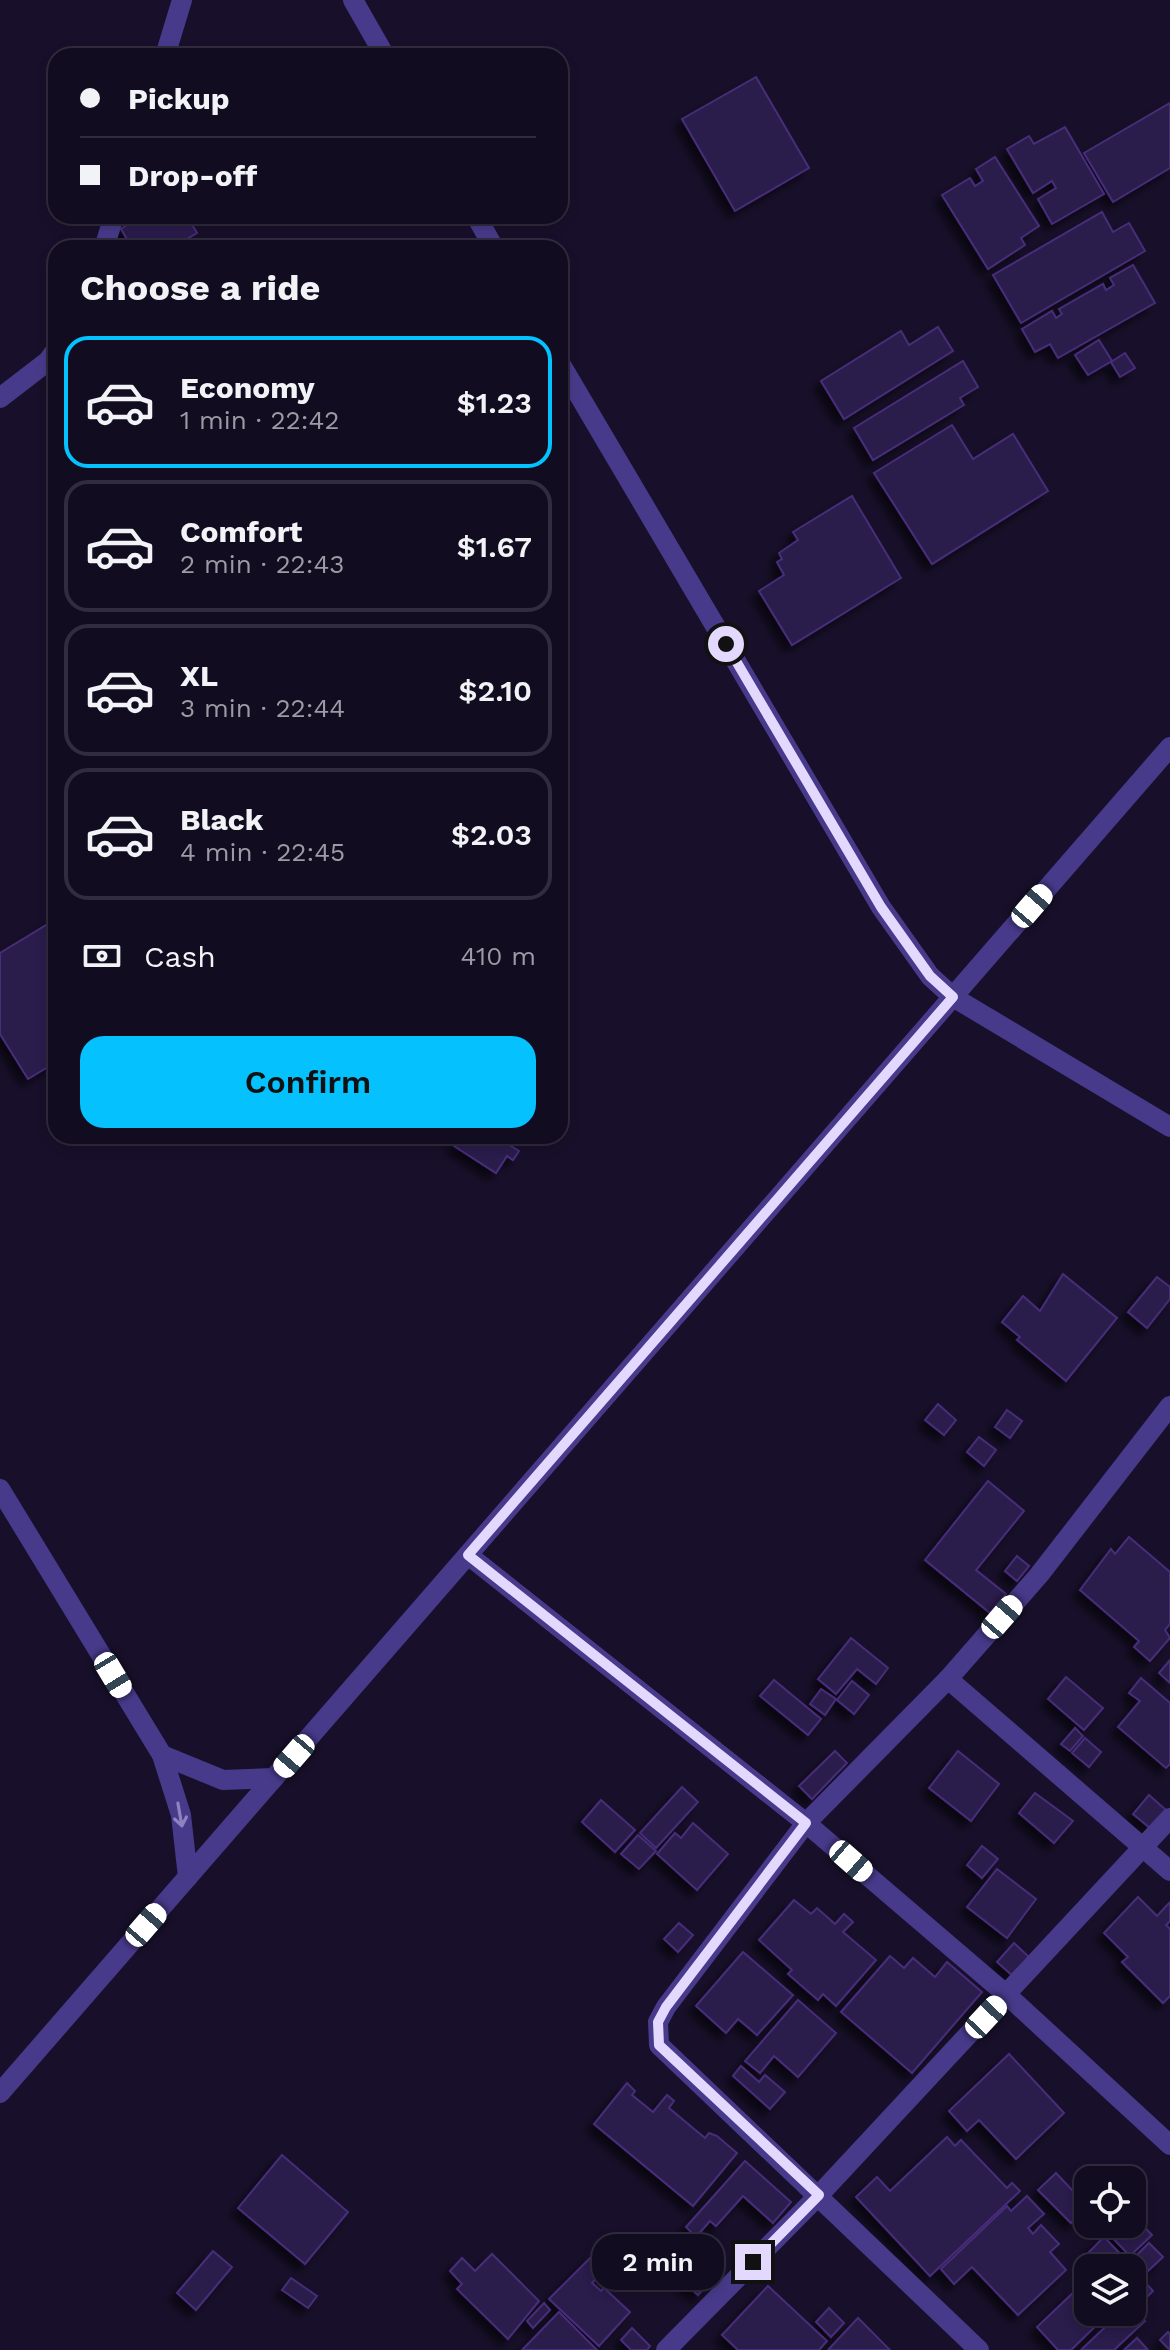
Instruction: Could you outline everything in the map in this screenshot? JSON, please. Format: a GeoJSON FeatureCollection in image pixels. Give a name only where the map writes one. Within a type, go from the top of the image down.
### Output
{"type":"FeatureCollection","features":[{"type":"Feature","properties":{"kind":"street"},"geometry":{"type":"LineString","coordinates":[[167,48],[182,0]]}},
{"type":"Feature","properties":{"kind":"street"},"geometry":{"type":"LineString","coordinates":[[353,0],[380,48]]}},
{"type":"Feature","properties":{"kind":"street"},"geometry":{"type":"LineString","coordinates":[[0,398],[48,361]]}},
{"type":"Feature","properties":{"kind":"street"},"geometry":{"type":"LineString","coordinates":[[568,377],[881,907],[930,976],[953,997],[1170,1127]]}},
{"type":"Feature","properties":{"kind":"street"},"geometry":{"type":"LineString","coordinates":[[0,2093],[1170,747]]}},
{"type":"Feature","properties":{"kind":"street"},"geometry":{"type":"LineString","coordinates":[[979,2350],[659,2045],[658,2022],[666,2007],[806,1823],[948,1679],[1039,1575],[1170,1406]]}},
{"type":"Feature","properties":{"kind":"street"},"geometry":{"type":"LineString","coordinates":[[0,1489],[162,1755],[181,1815],[188,1877]]}},
{"type":"Feature","properties":{"kind":"street"},"geometry":{"type":"LineString","coordinates":[[468,1555],[806,1823],[1007,1995],[1170,2145]]}},
{"type":"Feature","properties":{"kind":"street"},"geometry":{"type":"LineString","coordinates":[[948,1679],[1170,1871]]}},
{"type":"Feature","properties":{"kind":"street"},"geometry":{"type":"LineString","coordinates":[[162,1755],[223,1780],[274,1778]]}},
{"type":"Feature","properties":{"kind":"street"},"geometry":{"type":"LineString","coordinates":[[666,2350],[819,2195],[1170,1818]]}},
{"type":"Feature","properties":{"kind":"building"},"geometry":{"type":"Polygon","coordinates":[[[756,77],[809,168],[735,211],[682,119],[756,77]]]}},
{"type":"Feature","properties":{"kind":"building"},"geometry":{"type":"Polygon","coordinates":[[[1170,103],[1170,168],[1113,202],[1084,153],[1170,103]]]}},
{"type":"Feature","properties":{"kind":"building"},"geometry":{"type":"Polygon","coordinates":[[[1065,127],[1104,194],[1052,224],[1038,199],[1056,188],[1052,181],[1033,193],[1007,149],[1029,136],[1034,144],[1065,127]]]}},
{"type":"Feature","properties":{"kind":"building"},"geometry":{"type":"Polygon","coordinates":[[[995,157],[1039,226],[1021,238],[1025,245],[988,269],[942,195],[970,178],[975,186],[983,181],[976,169],[995,157]]]}},
{"type":"Feature","properties":{"kind":"building"},"geometry":{"type":"Polygon","coordinates":[[[1102,212],[1113,232],[1129,223],[1145,251],[1021,323],[993,275],[1102,212]]]}},
{"type":"Feature","properties":{"kind":"building"},"geometry":{"type":"Polygon","coordinates":[[[128,224],[192,224],[197,233],[185,240],[127,240],[121,229],[128,224]]]}},
{"type":"Feature","properties":{"kind":"building"},"geometry":{"type":"Polygon","coordinates":[[[1133,265],[1155,303],[1058,358],[1050,344],[1035,352],[1022,329],[1052,311],[1056,318],[1062,314],[1059,309],[1103,284],[1106,290],[1114,285],[1110,278],[1133,265]]]}},
{"type":"Feature","properties":{"kind":"building"},"geometry":{"type":"Polygon","coordinates":[[[938,327],[953,351],[844,419],[821,381],[901,331],[909,345],[938,327]]]}},
{"type":"Feature","properties":{"kind":"building"},"geometry":{"type":"Polygon","coordinates":[[[1099,340],[1112,361],[1088,375],[1075,355],[1099,340]]]}},
{"type":"Feature","properties":{"kind":"building"},"geometry":{"type":"Polygon","coordinates":[[[1125,353],[1135,368],[1120,377],[1111,362],[1125,353]]]}},
{"type":"Feature","properties":{"kind":"building"},"geometry":{"type":"Polygon","coordinates":[[[963,361],[978,387],[960,398],[964,405],[873,460],[854,428],[963,361]]]}},
{"type":"Feature","properties":{"kind":"building"},"geometry":{"type":"Polygon","coordinates":[[[952,425],[973,459],[1013,434],[1048,491],[932,564],[874,473],[952,425]]]}},
{"type":"Feature","properties":{"kind":"building"},"geometry":{"type":"Polygon","coordinates":[[[852,496],[901,578],[792,645],[759,591],[784,575],[777,562],[782,559],[779,553],[798,540],[793,532],[852,496]]]}},
{"type":"Feature","properties":{"kind":"building"},"geometry":{"type":"Polygon","coordinates":[[[48,924],[48,1067],[28,1079],[0,1034],[0,953],[48,924]]]}},
{"type":"Feature","properties":{"kind":"building"},"geometry":{"type":"Polygon","coordinates":[[[508,1144],[519,1151],[513,1160],[507,1156],[496,1173],[454,1146],[508,1144]]]}},
{"type":"Feature","properties":{"kind":"building"},"geometry":{"type":"Polygon","coordinates":[[[1063,1274],[1117,1318],[1066,1381],[1017,1340],[1020,1337],[1002,1322],[1023,1296],[1040,1311],[1063,1274]]]}},
{"type":"Feature","properties":{"kind":"building"},"geometry":{"type":"Polygon","coordinates":[[[1157,1277],[1170,1287],[1170,1299],[1147,1328],[1128,1312],[1157,1277]]]}},
{"type":"Feature","properties":{"kind":"building"},"geometry":{"type":"Polygon","coordinates":[[[938,1404],[956,1420],[944,1435],[925,1420],[938,1404]]]}},
{"type":"Feature","properties":{"kind":"building"},"geometry":{"type":"Polygon","coordinates":[[[1007,1410],[1022,1421],[1010,1438],[995,1427],[1007,1410]]]}},
{"type":"Feature","properties":{"kind":"building"},"geometry":{"type":"Polygon","coordinates":[[[979,1437],[996,1450],[984,1466],[967,1452],[979,1437]]]}},
{"type":"Feature","properties":{"kind":"building"},"geometry":{"type":"Polygon","coordinates":[[[988,1481],[1024,1511],[976,1570],[1006,1594],[990,1613],[925,1560],[988,1481]]]}},
{"type":"Feature","properties":{"kind":"building"},"geometry":{"type":"Polygon","coordinates":[[[1129,1537],[1170,1572],[1170,1624],[1165,1630],[1170,1638],[1150,1661],[1134,1647],[1139,1641],[1080,1590],[1111,1549],[1115,1554],[1129,1537]]]}},
{"type":"Feature","properties":{"kind":"building"},"geometry":{"type":"Polygon","coordinates":[[[1017,1556],[1029,1566],[1017,1581],[1005,1571],[1017,1556]]]}},
{"type":"Feature","properties":{"kind":"building"},"geometry":{"type":"Polygon","coordinates":[[[851,1638],[888,1668],[876,1684],[857,1669],[836,1694],[818,1679],[851,1638]]]}},
{"type":"Feature","properties":{"kind":"building"},"geometry":{"type":"Polygon","coordinates":[[[1170,1660],[1170,1683],[1159,1673],[1170,1660]]]}},
{"type":"Feature","properties":{"kind":"building"},"geometry":{"type":"Polygon","coordinates":[[[1066,1677],[1103,1708],[1084,1730],[1048,1699],[1066,1677]]]}},
{"type":"Feature","properties":{"kind":"building"},"geometry":{"type":"Polygon","coordinates":[[[1141,1678],[1170,1703],[1170,1764],[1166,1768],[1118,1727],[1140,1701],[1129,1693],[1141,1678]]]}},
{"type":"Feature","properties":{"kind":"building"},"geometry":{"type":"Polygon","coordinates":[[[774,1680],[821,1719],[808,1735],[760,1696],[774,1680]]]}},
{"type":"Feature","properties":{"kind":"building"},"geometry":{"type":"Polygon","coordinates":[[[852,1681],[869,1695],[854,1714],[837,1700],[852,1681]]]}},
{"type":"Feature","properties":{"kind":"building"},"geometry":{"type":"Polygon","coordinates":[[[821,1689],[836,1699],[825,1715],[810,1704],[821,1689]]]}},
{"type":"Feature","properties":{"kind":"building"},"geometry":{"type":"Polygon","coordinates":[[[1075,1728],[1083,1736],[1070,1751],[1061,1744],[1075,1728]]]}},
{"type":"Feature","properties":{"kind":"building"},"geometry":{"type":"Polygon","coordinates":[[[1085,1738],[1101,1752],[1089,1767],[1072,1753],[1085,1738]]]}},
{"type":"Feature","properties":{"kind":"building"},"geometry":{"type":"Polygon","coordinates":[[[835,1751],[847,1763],[812,1799],[799,1786],[835,1751]]]}},
{"type":"Feature","properties":{"kind":"building"},"geometry":{"type":"Polygon","coordinates":[[[958,1751],[999,1784],[971,1821],[929,1788],[958,1751]]]}},
{"type":"Feature","properties":{"kind":"building"},"geometry":{"type":"Polygon","coordinates":[[[682,1787],[698,1802],[656,1848],[640,1833],[682,1787]]]}},
{"type":"Feature","properties":{"kind":"building"},"geometry":{"type":"Polygon","coordinates":[[[1035,1793],[1073,1821],[1054,1843],[1019,1813],[1035,1793]]]}},
{"type":"Feature","properties":{"kind":"building"},"geometry":{"type":"Polygon","coordinates":[[[1149,1795],[1166,1810],[1150,1828],[1133,1814],[1149,1795]]]}},
{"type":"Feature","properties":{"kind":"building"},"geometry":{"type":"Polygon","coordinates":[[[601,1800],[635,1830],[615,1852],[582,1822],[601,1800]]]}},
{"type":"Feature","properties":{"kind":"building"},"geometry":{"type":"Polygon","coordinates":[[[693,1823],[728,1854],[697,1890],[657,1854],[675,1833],[681,1838],[693,1823]]]}},
{"type":"Feature","properties":{"kind":"building"},"geometry":{"type":"Polygon","coordinates":[[[638,1835],[656,1851],[639,1869],[621,1854],[638,1835]]]}},
{"type":"Feature","properties":{"kind":"building"},"geometry":{"type":"Polygon","coordinates":[[[982,1846],[998,1859],[982,1878],[967,1865],[982,1846]]]}},
{"type":"Feature","properties":{"kind":"building"},"geometry":{"type":"Polygon","coordinates":[[[997,1869],[1036,1899],[1007,1938],[967,1907],[997,1869]]]}},
{"type":"Feature","properties":{"kind":"building"},"geometry":{"type":"Polygon","coordinates":[[[1138,1897],[1157,1916],[1170,1902],[1170,1921],[1166,1925],[1170,1929],[1170,1996],[1163,2003],[1122,1962],[1128,1957],[1104,1933],[1138,1897]]]}},
{"type":"Feature","properties":{"kind":"building"},"geometry":{"type":"Polygon","coordinates":[[[794,1900],[811,1914],[817,1908],[835,1924],[844,1914],[853,1922],[843,1932],[876,1960],[836,2006],[823,1994],[818,2000],[788,1974],[792,1970],[759,1940],[794,1900]]]}},
{"type":"Feature","properties":{"kind":"building"},"geometry":{"type":"Polygon","coordinates":[[[679,1923],[693,1935],[678,1952],[664,1939],[679,1923]]]}},
{"type":"Feature","properties":{"kind":"building"},"geometry":{"type":"Polygon","coordinates":[[[1014,1943],[1031,1959],[1014,1977],[997,1962],[1014,1943]]]}},
{"type":"Feature","properties":{"kind":"building"},"geometry":{"type":"Polygon","coordinates":[[[743,1952],[793,1995],[757,2035],[738,2019],[726,2033],[696,2006],[743,1952]]]}},
{"type":"Feature","properties":{"kind":"building"},"geometry":{"type":"Polygon","coordinates":[[[890,1956],[904,1968],[913,1958],[935,1977],[947,1962],[982,1992],[912,2073],[841,2012],[890,1956]]]}},
{"type":"Feature","properties":{"kind":"building"},"geometry":{"type":"Polygon","coordinates":[[[798,2000],[836,2033],[798,2077],[774,2056],[760,2073],[745,2061],[798,2000]]]}},
{"type":"Feature","properties":{"kind":"building"},"geometry":{"type":"Polygon","coordinates":[[[1009,2054],[1064,2113],[1016,2159],[979,2120],[967,2131],[949,2111],[1009,2054]]]}},
{"type":"Feature","properties":{"kind":"building"},"geometry":{"type":"Polygon","coordinates":[[[741,2066],[759,2082],[765,2075],[785,2092],[770,2109],[733,2076],[741,2066]]]}},
{"type":"Feature","properties":{"kind":"building"},"geometry":{"type":"Polygon","coordinates":[[[627,2083],[635,2091],[632,2095],[653,2112],[667,2095],[674,2101],[669,2108],[705,2138],[709,2133],[717,2136],[737,2153],[693,2206],[594,2124],[627,2083]]]}},
{"type":"Feature","properties":{"kind":"building"},"geometry":{"type":"Polygon","coordinates":[[[947,2137],[955,2146],[961,2140],[1007,2188],[1012,2183],[1020,2191],[930,2276],[856,2197],[877,2177],[890,2191],[947,2137]]]}},
{"type":"Feature","properties":{"kind":"building"},"geometry":{"type":"Polygon","coordinates":[[[282,2155],[348,2212],[305,2264],[238,2208],[282,2155]]]}},
{"type":"Feature","properties":{"kind":"building"},"geometry":{"type":"Polygon","coordinates":[[[745,2161],[791,2202],[773,2223],[743,2196],[716,2226],[710,2221],[696,2237],[686,2227],[745,2161]]]}},
{"type":"Feature","properties":{"kind":"building"},"geometry":{"type":"Polygon","coordinates":[[[1056,2173],[1074,2192],[1074,2220],[1071,2223],[1038,2190],[1056,2173]]]}},
{"type":"Feature","properties":{"kind":"building"},"geometry":{"type":"Polygon","coordinates":[[[1027,2196],[1044,2214],[1028,2228],[1033,2234],[1041,2225],[1059,2244],[1050,2252],[1066,2270],[1018,2315],[972,2267],[954,2284],[941,2269],[1007,2206],[1011,2211],[1027,2196]]]}},
{"type":"Feature","properties":{"kind":"building"},"geometry":{"type":"Polygon","coordinates":[[[1146,2229],[1152,2235],[1132,2254],[1128,2254],[1113,2238],[1146,2238],[1146,2229]]]}},
{"type":"Feature","properties":{"kind":"building"},"geometry":{"type":"Polygon","coordinates":[[[1105,2238],[1120,2254],[1091,2254],[1089,2252],[1105,2238]]]}},
{"type":"Feature","properties":{"kind":"building"},"geometry":{"type":"Polygon","coordinates":[[[1149,2243],[1163,2257],[1146,2273],[1146,2254],[1138,2254],[1149,2243]]]}},
{"type":"Feature","properties":{"kind":"building"},"geometry":{"type":"Polygon","coordinates":[[[213,2251],[232,2267],[196,2310],[177,2293],[213,2251]]]}},
{"type":"Feature","properties":{"kind":"building"},"geometry":{"type":"Polygon","coordinates":[[[492,2254],[539,2301],[508,2339],[457,2289],[462,2284],[450,2271],[462,2258],[475,2271],[492,2254]]]}},
{"type":"Feature","properties":{"kind":"building"},"geometry":{"type":"Polygon","coordinates":[[[593,2255],[607,2267],[592,2283],[601,2291],[604,2288],[630,2312],[599,2346],[549,2299],[593,2255]]]}},
{"type":"Feature","properties":{"kind":"building"},"geometry":{"type":"Polygon","coordinates":[[[700,2257],[718,2273],[698,2295],[680,2279],[700,2257]]]}},
{"type":"Feature","properties":{"kind":"building"},"geometry":{"type":"Polygon","coordinates":[[[291,2278],[317,2296],[308,2308],[282,2290],[291,2278]]]}},
{"type":"Feature","properties":{"kind":"building"},"geometry":{"type":"Polygon","coordinates":[[[1146,2283],[1153,2291],[1146,2298],[1146,2283]]]}},
{"type":"Feature","properties":{"kind":"building"},"geometry":{"type":"Polygon","coordinates":[[[768,2286],[827,2341],[819,2350],[738,2350],[722,2335],[768,2286]]]}},
{"type":"Feature","properties":{"kind":"building"},"geometry":{"type":"Polygon","coordinates":[[[1074,2292],[1074,2326],[1096,2326],[1071,2350],[1058,2350],[1037,2327],[1074,2292]]]}},
{"type":"Feature","properties":{"kind":"building"},"geometry":{"type":"Polygon","coordinates":[[[544,2303],[550,2310],[533,2328],[527,2321],[544,2303]]]}},
{"type":"Feature","properties":{"kind":"building"},"geometry":{"type":"Polygon","coordinates":[[[829,2308],[844,2323],[831,2337],[816,2322],[829,2308]]]}},
{"type":"Feature","properties":{"kind":"building"},"geometry":{"type":"Polygon","coordinates":[[[559,2312],[597,2350],[522,2350],[559,2312]]]}},
{"type":"Feature","properties":{"kind":"building"},"geometry":{"type":"Polygon","coordinates":[[[858,2318],[890,2350],[828,2350],[858,2318]]]}},
{"type":"Feature","properties":{"kind":"building"},"geometry":{"type":"Polygon","coordinates":[[[1106,2326],[1140,2326],[1114,2350],[1081,2350],[1106,2326]]]}},
{"type":"Feature","properties":{"kind":"building"},"geometry":{"type":"Polygon","coordinates":[[[632,2328],[650,2346],[647,2350],[631,2350],[621,2340],[632,2328]]]}},
{"type":"Feature","properties":{"kind":"building"},"geometry":{"type":"Polygon","coordinates":[[[1168,2332],[1170,2334],[1170,2350],[1160,2340],[1168,2332]]]}},
{"type":"Feature","properties":{"kind":"building"},"geometry":{"type":"Polygon","coordinates":[[[1137,2338],[1148,2350],[1124,2350],[1137,2338]]]}},
{"type":"Feature","properties":{"kind":"route"},"geometry":{"type":"LineString","coordinates":[[726,644],[881,907],[910,951],[930,976],[953,997],[468,1555],[806,1823],[666,2007],[658,2022],[659,2045],[819,2195],[753,2262]]}}]}
